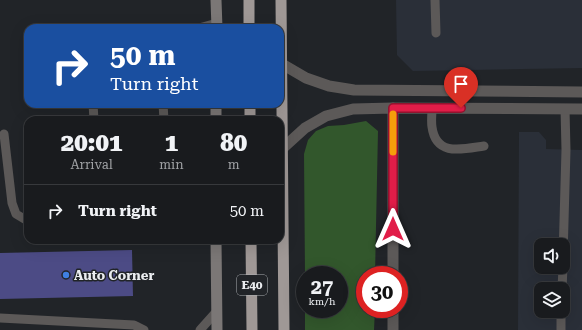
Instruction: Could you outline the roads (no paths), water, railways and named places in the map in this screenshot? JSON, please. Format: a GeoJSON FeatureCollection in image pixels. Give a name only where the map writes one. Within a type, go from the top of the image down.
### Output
{"type":"FeatureCollection","features":[{"type":"Feature","properties":{"kind":"highway"},"geometry":{"type":"LineString","coordinates":[[249,0],[249,24]]}},
{"type":"Feature","properties":{"kind":"highway","name":"E40"},"geometry":{"type":"LineString","coordinates":[[281,0],[281,24]]}},
{"type":"Feature","properties":{"kind":"highway","name":"E40"},"geometry":{"type":"LineString","coordinates":[[251,244],[252,330]]}},
{"type":"Feature","properties":{"kind":"highway","name":"E40"},"geometry":{"type":"LineString","coordinates":[[284,244],[284,330]]}},
{"type":"Feature","properties":{"kind":"main road"},"geometry":{"type":"LineString","coordinates":[[216,0],[217,24]]}},
{"type":"Feature","properties":{"kind":"main road"},"geometry":{"type":"LineString","coordinates":[[215,244],[217,330]]}},
{"type":"Feature","properties":{"kind":"street"},"geometry":{"type":"LineString","coordinates":[[284,65],[306,78],[329,86],[354,90],[582,92]]}},
{"type":"Feature","properties":{"kind":"street"},"geometry":{"type":"LineString","coordinates":[[393,108],[393,266]]}},
{"type":"Feature","properties":{"kind":"street"},"geometry":{"type":"LineString","coordinates":[[284,147],[305,128],[326,116],[353,109],[582,109]]}},
{"type":"Feature","properties":{"kind":"street"},"geometry":{"type":"LineString","coordinates":[[393,318],[393,330]]}},
{"type":"Feature","properties":{"kind":"lane"},"geometry":{"type":"LineString","coordinates":[[435,0],[436,33]]}},
{"type":"Feature","properties":{"kind":"lane"},"geometry":{"type":"LineString","coordinates":[[432,108],[432,128],[441,146],[448,149],[460,150],[484,146]]}},
{"type":"Feature","properties":{"kind":"lane"},"geometry":{"type":"LineString","coordinates":[[564,238],[566,150],[565,109]]}},
{"type":"Feature","properties":{"kind":"lane"},"geometry":{"type":"LineString","coordinates":[[4,134],[12,203],[16,214],[24,219]]}},
{"type":"Feature","properties":{"kind":"lane"},"geometry":{"type":"LineString","coordinates":[[200,330],[217,311]]}},
{"type":"Feature","properties":{"kind":"lane"},"geometry":{"type":"LineString","coordinates":[[0,318],[134,325],[144,330]]}},
{"type":"Feature","properties":{"kind":"lane"},"geometry":{"type":"LineString","coordinates":[[561,318],[561,330]]}},
{"type":"Feature","properties":{"kind":"place","name":"Auto Corner"},"geometry":{"type":"Point","coordinates":[66,275]}}]}
